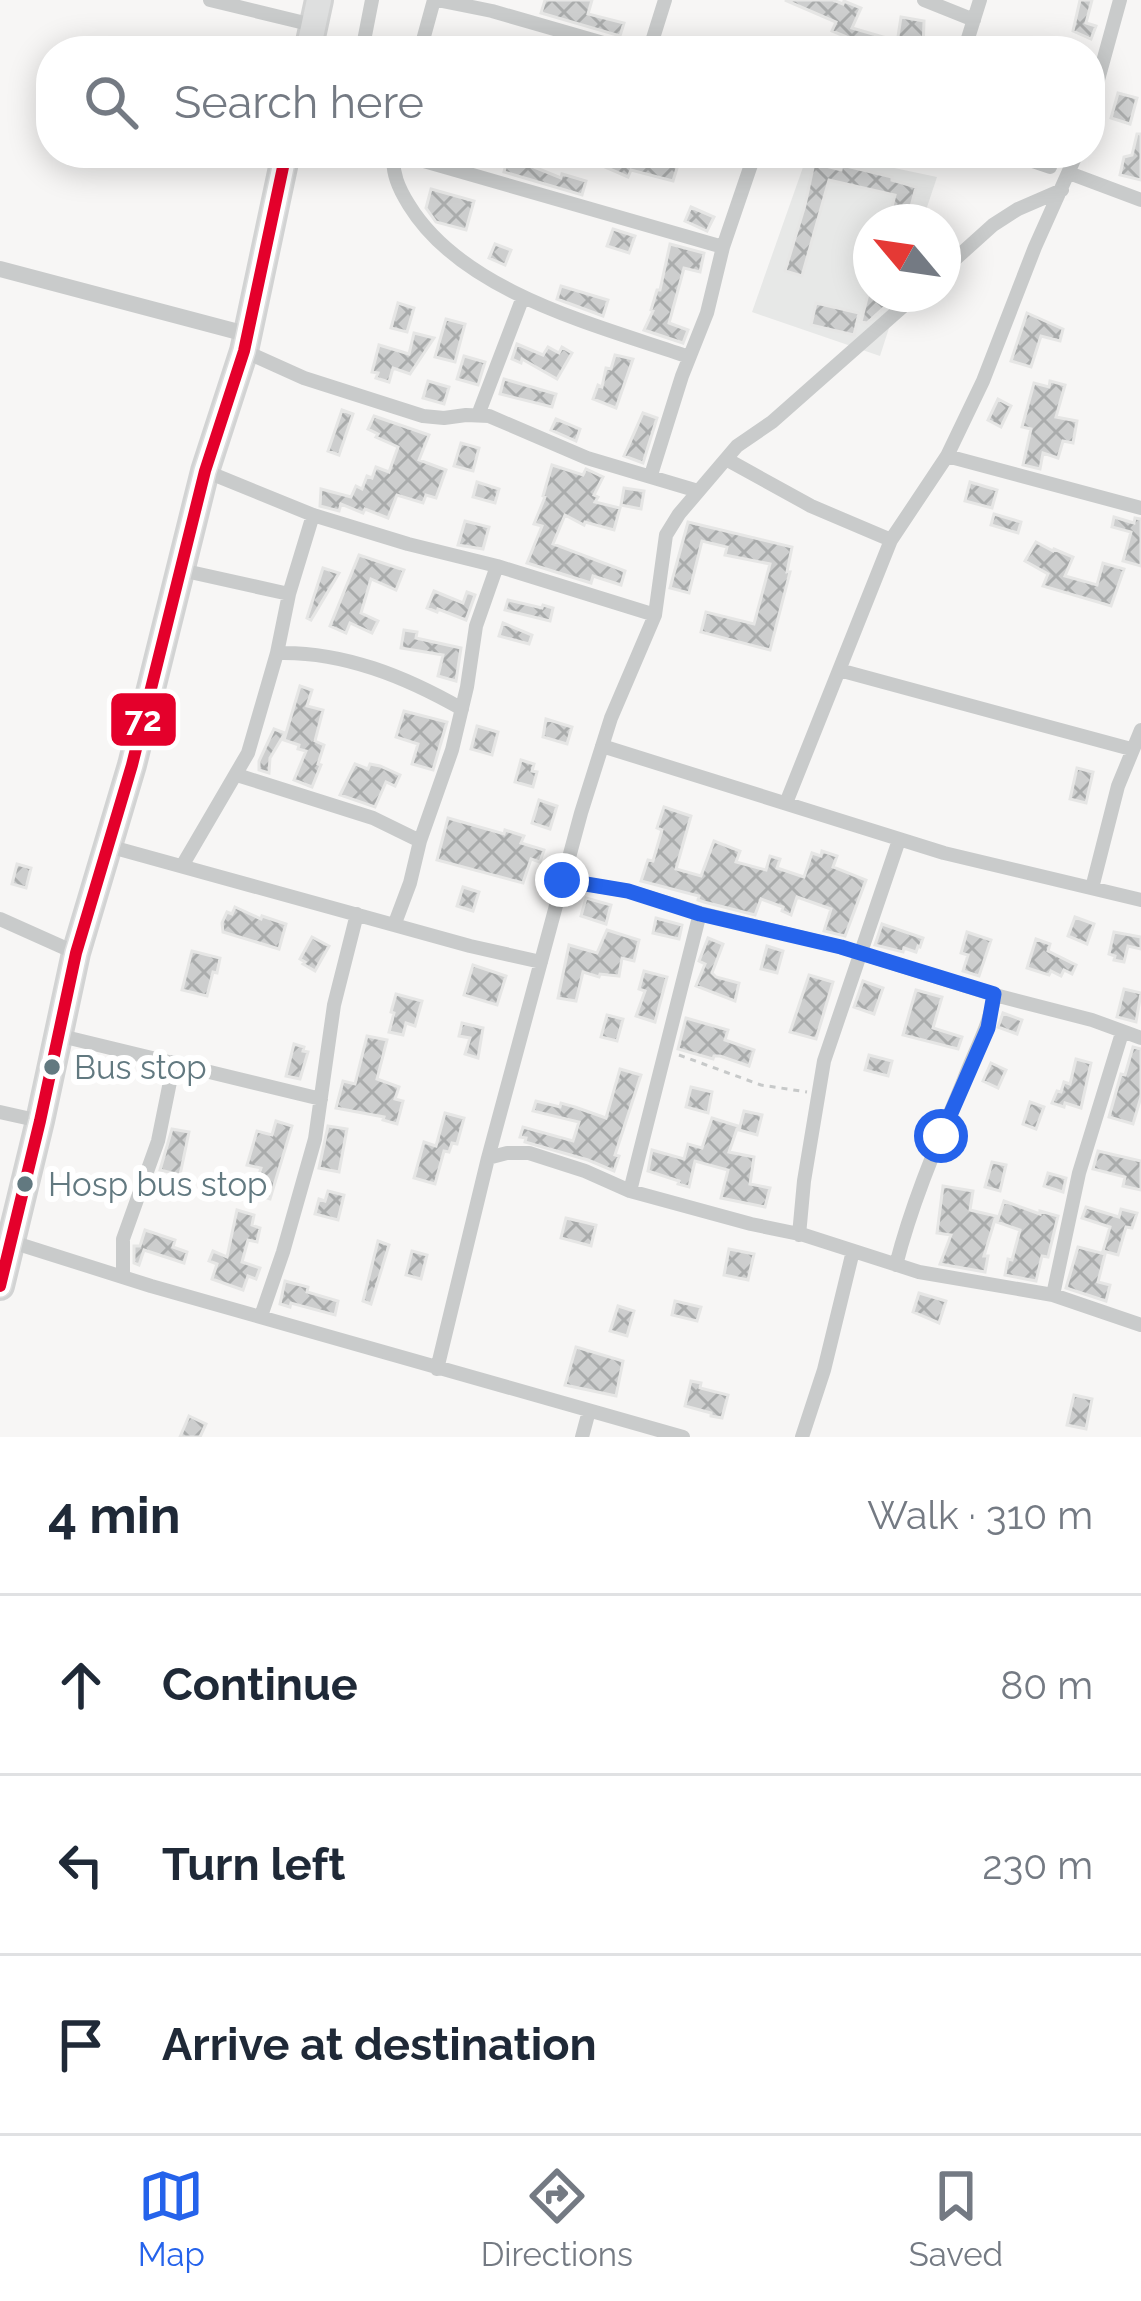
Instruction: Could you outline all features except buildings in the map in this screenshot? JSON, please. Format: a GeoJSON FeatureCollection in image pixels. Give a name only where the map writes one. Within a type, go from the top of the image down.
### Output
{"type":"FeatureCollection","features":[{"type":"Feature","properties":{"kind":"highway"},"geometry":{"type":"LineString","coordinates":[[0,1286],[76,953],[133,765],[205,471],[245,342],[283,168]]}},
{"type":"Feature","properties":{"kind":"street"},"geometry":{"type":"LineString","coordinates":[[210,0],[316,13]]}},
{"type":"Feature","properties":{"kind":"street"},"geometry":{"type":"LineString","coordinates":[[365,36],[372,0]]}},
{"type":"Feature","properties":{"kind":"street"},"geometry":{"type":"LineString","coordinates":[[424,36],[435,0],[511,8],[589,36]]}},
{"type":"Feature","properties":{"kind":"street"},"geometry":{"type":"LineString","coordinates":[[654,36],[665,0]]}},
{"type":"Feature","properties":{"kind":"street"},"geometry":{"type":"LineString","coordinates":[[924,0],[974,20]]}},
{"type":"Feature","properties":{"kind":"street"},"geometry":{"type":"LineString","coordinates":[[969,36],[980,0]]}},
{"type":"Feature","properties":{"kind":"street"},"geometry":{"type":"LineString","coordinates":[[1105,54],[1120,0]]}},
{"type":"Feature","properties":{"kind":"street"},"geometry":{"type":"LineString","coordinates":[[393,168],[400,190],[421,224],[444,247],[541,306],[689,357]]}},
{"type":"Feature","properties":{"kind":"street"},"geometry":{"type":"LineString","coordinates":[[447,168],[723,247]]}},
{"type":"Feature","properties":{"kind":"street"},"geometry":{"type":"LineString","coordinates":[[651,475],[707,313],[749,168]]}},
{"type":"Feature","properties":{"kind":"street"},"geometry":{"type":"LineString","coordinates":[[786,803],[891,540],[947,456],[1071,168]]}},
{"type":"Feature","properties":{"kind":"street"},"geometry":{"type":"LineString","coordinates":[[1069,173],[1141,200]]}},
{"type":"Feature","properties":{"kind":"street"},"geometry":{"type":"LineString","coordinates":[[961,254],[1018,209],[1063,190]]}},
{"type":"Feature","properties":{"kind":"street"},"geometry":{"type":"LineString","coordinates":[[0,268],[245,342],[304,378],[423,416],[478,415],[506,422],[587,458],[698,491]]}},
{"type":"Feature","properties":{"kind":"street"},"geometry":{"type":"LineString","coordinates":[[478,415],[523,297]]}},
{"type":"Feature","properties":{"kind":"street"},"geometry":{"type":"LineString","coordinates":[[437,1369],[562,880],[623,686],[655,615],[666,535],[737,446],[761,431],[897,312]]}},
{"type":"Feature","properties":{"kind":"street"},"geometry":{"type":"LineString","coordinates":[[947,456],[1141,508]]}},
{"type":"Feature","properties":{"kind":"street"},"geometry":{"type":"LineString","coordinates":[[726,458],[811,506],[891,540]]}},
{"type":"Feature","properties":{"kind":"street"},"geometry":{"type":"LineString","coordinates":[[205,471],[313,515],[655,615]]}},
{"type":"Feature","properties":{"kind":"street"},"geometry":{"type":"LineString","coordinates":[[182,866],[237,775],[256,729],[313,515]]}},
{"type":"Feature","properties":{"kind":"street"},"geometry":{"type":"LineString","coordinates":[[395,923],[452,750],[476,626],[497,566]]}},
{"type":"Feature","properties":{"kind":"street"},"geometry":{"type":"LineString","coordinates":[[181,570],[289,594]]}},
{"type":"Feature","properties":{"kind":"street"},"geometry":{"type":"LineString","coordinates":[[277,653],[333,658],[393,674],[462,710]]}},
{"type":"Feature","properties":{"kind":"street"},"geometry":{"type":"LineString","coordinates":[[839,670],[1131,749]]}},
{"type":"Feature","properties":{"kind":"street"},"geometry":{"type":"LineString","coordinates":[[1092,887],[1118,786],[1141,730]]}},
{"type":"Feature","properties":{"kind":"street"},"geometry":{"type":"LineString","coordinates":[[602,746],[898,840],[1141,900]]}},
{"type":"Feature","properties":{"kind":"street"},"geometry":{"type":"LineString","coordinates":[[237,775],[374,818],[420,841]]}},
{"type":"Feature","properties":{"kind":"street"},"geometry":{"type":"LineString","coordinates":[[799,1234],[828,1044],[898,840]]}},
{"type":"Feature","properties":{"kind":"street"},"geometry":{"type":"LineString","coordinates":[[108,846],[541,962]]}},
{"type":"Feature","properties":{"kind":"street"},"geometry":{"type":"LineString","coordinates":[[562,880],[628,891],[700,914],[860,953],[1141,1038]]}},
{"type":"Feature","properties":{"kind":"street"},"geometry":{"type":"LineString","coordinates":[[261,1316],[307,1172],[334,1005],[357,914]]}},
{"type":"Feature","properties":{"kind":"street"},"geometry":{"type":"LineString","coordinates":[[629,1191],[700,914]]}},
{"type":"Feature","properties":{"kind":"street"},"geometry":{"type":"LineString","coordinates":[[0,919],[76,953]]}},
{"type":"Feature","properties":{"kind":"street"},"geometry":{"type":"LineString","coordinates":[[896,1265],[907,1222],[988,1028],[994,994]]}},
{"type":"Feature","properties":{"kind":"street"},"geometry":{"type":"LineString","coordinates":[[1053,1295],[1078,1173],[1122,1033]]}},
{"type":"Feature","properties":{"kind":"street"},"geometry":{"type":"LineString","coordinates":[[57,1035],[321,1099]]}},
{"type":"Feature","properties":{"kind":"street"},"geometry":{"type":"LineString","coordinates":[[123,1277],[123,1239],[158,1141],[174,1062]]}},
{"type":"Feature","properties":{"kind":"street"},"geometry":{"type":"LineString","coordinates":[[0,1112],[40,1121]]}},
{"type":"Feature","properties":{"kind":"street"},"geometry":{"type":"LineString","coordinates":[[488,1158],[530,1153],[629,1191],[799,1234],[919,1272],[1053,1295],[1141,1325]]}},
{"type":"Feature","properties":{"kind":"street"},"geometry":{"type":"LineString","coordinates":[[12,1242],[683,1437]]}},
{"type":"Feature","properties":{"kind":"street"},"geometry":{"type":"LineString","coordinates":[[802,1437],[854,1251]]}},
{"type":"Feature","properties":{"kind":"street"},"geometry":{"type":"LineString","coordinates":[[582,1437],[589,1411]]}},
{"type":"Feature","properties":{"kind":"path"},"geometry":{"type":"LineString","coordinates":[[665,1052],[761,1085],[819,1090]]}},
{"type":"Feature","properties":{"kind":"shaded area"},"geometry":{"type":"Polygon","coordinates":[[[803,168],[894,168],[937,177],[928,204],[853,204],[853,312],[894,312],[880,356],[752,312],[803,168]]]}},
{"type":"Feature","properties":{"kind":"transit line","name":"72"},"geometry":{"type":"LineString","coordinates":[[0,1286],[76,953],[132,765],[205,471],[244,351],[283,168]]}},
{"type":"Feature","properties":{"kind":"place","name":"Bus stop"},"geometry":{"type":"Point","coordinates":[52,1067]}},
{"type":"Feature","properties":{"kind":"place","name":"Hosp bus stop"},"geometry":{"type":"Point","coordinates":[25,1184]}},
{"type":"Feature","properties":{"kind":"route"},"geometry":{"type":"LineString","coordinates":[[562,880],[628,891],[700,914],[841,947],[994,994],[988,1028],[941,1136]]}}]}
